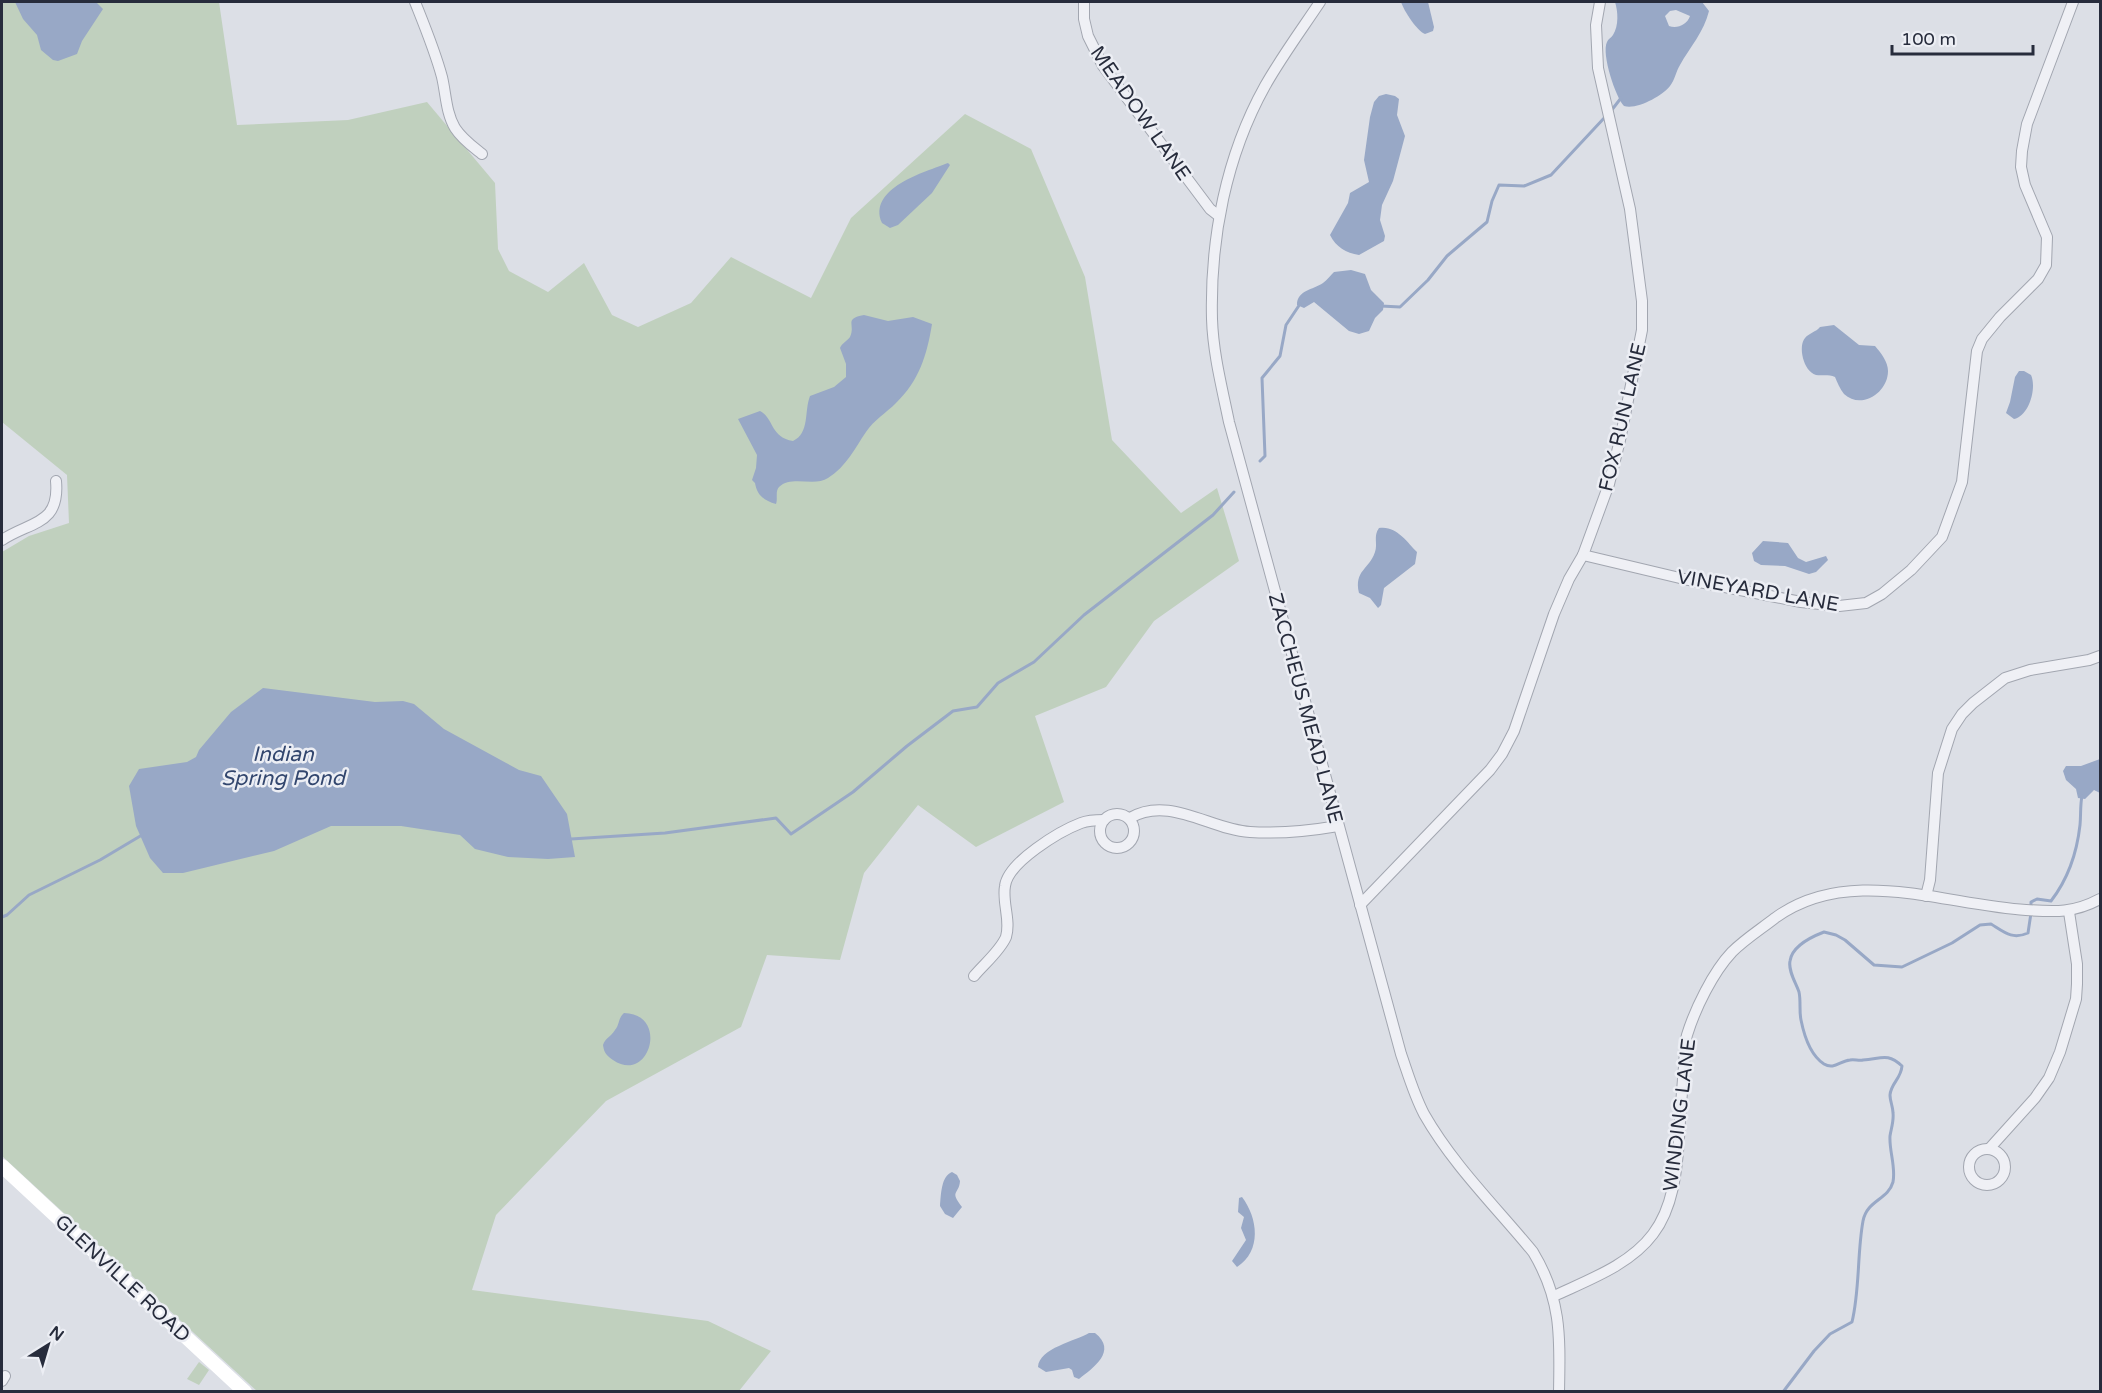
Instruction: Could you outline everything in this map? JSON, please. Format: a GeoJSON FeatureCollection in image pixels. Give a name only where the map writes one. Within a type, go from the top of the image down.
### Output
{"type":"FeatureCollection","features":[{"type":"Feature","properties":{"kind":"main road","name":"GLENVILLE ROAD"},"geometry":{"type":"LineString","coordinates":[[2,1166],[245,1392]]}},
{"type":"Feature","properties":{"kind":"street"},"geometry":{"type":"LineString","coordinates":[[415,2],[433,46],[448,112],[454,127],[466,142],[482,154]]}},
{"type":"Feature","properties":{"kind":"street","name":"MEADOW LANE"},"geometry":{"type":"LineString","coordinates":[[1084,2],[1084,19],[1088,36],[1103,66],[1210,209],[1219,216]]}},
{"type":"Feature","properties":{"kind":"street","name":"ZACCHEUS MEAD LANE"},"geometry":{"type":"LineString","coordinates":[[1320,2],[1278,64],[1256,106],[1232,168],[1219,216],[1213,265],[1212,321],[1218,374],[1229,422],[1401,1054],[1423,1112],[1437,1135],[1533,1252],[1543,1269],[1554,1296],[1560,1348],[1559,1392]]}},
{"type":"Feature","properties":{"kind":"street","name":"FOX RUN LANE"},"geometry":{"type":"LineString","coordinates":[[1360,905],[1490,770],[1502,754],[1514,731],[1557,607],[1583,555],[1609,484],[1642,330],[1642,301],[1630,209],[1598,68],[1596,25],[1600,2]]}},
{"type":"Feature","properties":{"kind":"street","name":"VINEYARD LANE"},"geometry":{"type":"LineString","coordinates":[[1583,555],[1801,602],[1839,606],[1866,603],[1881,594],[1926,556],[1942,537],[1962,482],[1977,351],[1982,339],[1994,324],[2038,279],[2046,265],[2047,237],[2025,185],[2021,166],[2022,151],[2027,124],[2073,2]]}},
{"type":"Feature","properties":{"kind":"street"},"geometry":{"type":"LineString","coordinates":[[2,540],[32,525],[51,512],[58,497],[56,481]]}},
{"type":"Feature","properties":{"kind":"street"},"geometry":{"type":"LineString","coordinates":[[1926,896],[1930,880],[1938,773],[1944,747],[1957,722],[1973,703],[2005,678],[2030,670],[2090,660],[2100,656]]}},
{"type":"Feature","properties":{"kind":"street"},"geometry":{"type":"LineString","coordinates":[[1130,818],[1145,811],[1168,811],[1248,832],[1308,831],[1338,826]]}},
{"type":"Feature","properties":{"kind":"street"},"geometry":{"type":"LineString","coordinates":[[974,976],[1005,939],[1008,928],[1005,885],[1010,873],[1033,851],[1058,834],[1082,822],[1104,820],[1119,813],[1130,818],[1135,828],[1133,839],[1122,848],[1114,848],[1102,840],[1100,829],[1104,820]]}},
{"type":"Feature","properties":{"kind":"street","name":"WINDING LANE"},"geometry":{"type":"LineString","coordinates":[[1554,1296],[1606,1271],[1625,1259],[1654,1234],[1669,1200],[1678,1159],[1686,1037],[1709,985],[1732,952],[1777,916],[1818,896],[1865,890],[1926,896],[2020,910],[2070,912],[2100,899]]}},
{"type":"Feature","properties":{"kind":"street"},"geometry":{"type":"LineString","coordinates":[[1989,1149],[2035,1098],[2049,1078],[2060,1052],[2076,999],[2077,964],[2070,912]]}},
{"type":"Feature","properties":{"kind":"green space"},"geometry":{"type":"Polygon","coordinates":[[[2,2],[219,2],[237,125],[348,120],[427,102],[495,183],[498,249],[509,271],[548,292],[584,263],[612,315],[638,327],[691,303],[731,257],[811,298],[851,218],[965,114],[1031,149],[1085,277],[1112,440],[1181,513],[1217,488],[1239,561],[1154,621],[1106,687],[1035,716],[1064,802],[976,847],[918,805],[864,873],[840,960],[767,955],[741,1027],[606,1101],[496,1215],[472,1290],[708,1321],[771,1351],[739,1391],[258,1392],[2,1156],[2,552],[29,536],[69,523],[67,475],[2,422],[2,2]]]}},
{"type":"Feature","properties":{"kind":"green space"},"geometry":{"type":"Polygon","coordinates":[[[199,1362],[209,1370],[199,1385],[187,1379],[199,1362]]]}},
{"type":"Feature","properties":{"kind":"water"},"geometry":{"type":"Polygon","coordinates":[[[15,2],[96,2],[103,9],[82,41],[77,54],[58,61],[53,60],[41,50],[37,35],[23,19],[15,2]]]}},
{"type":"Feature","properties":{"kind":"water"},"geometry":{"type":"Polygon","coordinates":[[[1401,2],[1428,2],[1433,31],[1425,34],[1418,29],[1401,2]]]}},
{"type":"Feature","properties":{"kind":"water"},"geometry":{"type":"Polygon","coordinates":[[[1615,2],[1702,2],[1709,11],[1700,33],[1670,86],[1655,98],[1636,106],[1624,106],[1621,101],[1606,56],[1607,41],[1613,35],[1616,27],[1615,2]],[[1676,10],[1670,11],[1665,16],[1669,26],[1675,27],[1684,24],[1690,16],[1676,10]]]}},
{"type":"Feature","properties":{"kind":"water"},"geometry":{"type":"Polygon","coordinates":[[[1386,94],[1399,99],[1397,115],[1405,136],[1393,181],[1382,205],[1380,220],[1385,236],[1384,241],[1359,255],[1342,249],[1330,235],[1348,203],[1350,193],[1369,182],[1364,160],[1370,117],[1374,102],[1379,96],[1386,94]]]}},
{"type":"Feature","properties":{"kind":"water"},"geometry":{"type":"Polygon","coordinates":[[[948,163],[950,165],[932,193],[898,225],[890,228],[882,223],[880,211],[883,200],[890,191],[913,177],[948,163]]]}},
{"type":"Feature","properties":{"kind":"water"},"geometry":{"type":"Polygon","coordinates":[[[1351,270],[1365,274],[1371,290],[1384,303],[1383,310],[1375,318],[1369,331],[1359,334],[1349,331],[1314,302],[1304,308],[1297,305],[1303,293],[1323,283],[1334,272],[1351,270]]]}},
{"type":"Feature","properties":{"kind":"water"},"geometry":{"type":"Polygon","coordinates":[[[864,315],[888,321],[913,317],[932,324],[928,346],[916,377],[904,395],[869,428],[850,457],[834,474],[817,482],[796,481],[784,484],[778,489],[776,504],[768,501],[759,494],[752,480],[757,455],[738,419],[760,411],[768,418],[780,436],[793,441],[798,437],[804,427],[810,396],[834,387],[846,377],[846,364],[840,348],[850,337],[852,320],[864,315]]]}},
{"type":"Feature","properties":{"kind":"water"},"geometry":{"type":"Polygon","coordinates":[[[1834,325],[1859,345],[1875,346],[1884,358],[1888,368],[1887,379],[1879,392],[1872,397],[1865,400],[1851,399],[1844,394],[1835,377],[1816,375],[1805,364],[1802,347],[1805,338],[1820,327],[1834,325]]]}},
{"type":"Feature","properties":{"kind":"water"},"geometry":{"type":"Polygon","coordinates":[[[2019,371],[2031,375],[2033,387],[2028,407],[2024,413],[2014,419],[2006,413],[2015,377],[2019,371]]]}},
{"type":"Feature","properties":{"kind":"water"},"geometry":{"type":"Polygon","coordinates":[[[1379,528],[1396,532],[1417,552],[1415,564],[1384,588],[1381,605],[1378,608],[1370,598],[1359,593],[1358,585],[1360,575],[1375,552],[1376,534],[1379,528]]]}},
{"type":"Feature","properties":{"kind":"water"},"geometry":{"type":"Polygon","coordinates":[[[1763,541],[1788,543],[1798,558],[1806,562],[1826,556],[1828,560],[1816,572],[1809,574],[1785,566],[1761,565],[1754,561],[1752,553],[1763,541]]]}},
{"type":"Feature","properties":{"kind":"water","name":"Indian Spring Pond"},"geometry":{"type":"Polygon","coordinates":[[[263,688],[375,702],[403,701],[414,704],[444,729],[519,770],[541,776],[567,814],[575,857],[548,859],[508,857],[475,849],[460,835],[401,826],[331,826],[274,851],[183,873],[163,873],[150,858],[136,826],[129,786],[139,769],[187,762],[196,757],[199,750],[231,712],[263,688]]]}},
{"type":"Feature","properties":{"kind":"water"},"geometry":{"type":"Polygon","coordinates":[[[2100,759],[2100,793],[2094,790],[2085,799],[2078,798],[2076,789],[2066,780],[2063,771],[2066,766],[2081,766],[2100,759]]]}},
{"type":"Feature","properties":{"kind":"water"},"geometry":{"type":"Polygon","coordinates":[[[624,1013],[638,1016],[647,1024],[650,1035],[649,1046],[644,1056],[636,1063],[626,1065],[609,1057],[603,1045],[617,1028],[624,1013]]]}},
{"type":"Feature","properties":{"kind":"water"},"geometry":{"type":"Polygon","coordinates":[[[952,1172],[960,1181],[955,1195],[962,1207],[953,1218],[945,1214],[940,1206],[944,1182],[948,1174],[952,1172]]]}},
{"type":"Feature","properties":{"kind":"water"},"geometry":{"type":"Polygon","coordinates":[[[1242,1197],[1251,1215],[1255,1234],[1251,1252],[1237,1267],[1232,1261],[1246,1240],[1241,1228],[1244,1217],[1238,1212],[1239,1198],[1242,1197]]]}},
{"type":"Feature","properties":{"kind":"water"},"geometry":{"type":"Polygon","coordinates":[[[1089,1333],[1095,1333],[1101,1340],[1104,1353],[1101,1359],[1079,1379],[1074,1377],[1069,1368],[1046,1372],[1038,1367],[1040,1360],[1051,1350],[1089,1333]]]}},
{"type":"Feature","properties":{"kind":"waterway"},"geometry":{"type":"LineString","coordinates":[[1611,111],[1621,98]]}},
{"type":"Feature","properties":{"kind":"waterway"},"geometry":{"type":"LineString","coordinates":[[1381,306],[1400,307],[1428,280],[1447,256],[1487,222],[1499,185],[1524,186],[1551,175],[1606,116]]}},
{"type":"Feature","properties":{"kind":"waterway"},"geometry":{"type":"LineString","coordinates":[[1260,461],[1265,456],[1262,378],[1280,356],[1286,325],[1300,304]]}},
{"type":"Feature","properties":{"kind":"waterway"},"geometry":{"type":"LineString","coordinates":[[571,839],[665,833],[776,818],[791,834],[853,792],[953,711],[977,707],[998,683],[1034,662],[1084,615],[1213,515],[1234,492]]}},
{"type":"Feature","properties":{"kind":"waterway"},"geometry":{"type":"LineString","coordinates":[[2031,907],[2031,902],[2037,899],[2051,901],[2067,874],[2079,835],[2082,796]]}},
{"type":"Feature","properties":{"kind":"waterway"},"geometry":{"type":"LineString","coordinates":[[2,917],[29,895],[100,860],[142,835]]}},
{"type":"Feature","properties":{"kind":"waterway"},"geometry":{"type":"LineString","coordinates":[[1783,1392],[1830,1334],[1852,1322],[1865,1214],[1887,1193],[1893,1182],[1894,1171],[1890,1142],[1893,1108],[1890,1095],[1902,1066],[1884,1057],[1850,1060],[1834,1066],[1828,1066],[1819,1060],[1808,1044],[1802,1026],[1799,992],[1790,969],[1794,951],[1803,943],[1824,932],[1845,940],[1874,965],[1902,967],[1952,943],[1980,925],[1991,924],[2004,932],[2017,936],[2028,933],[2031,913]]}}]}
